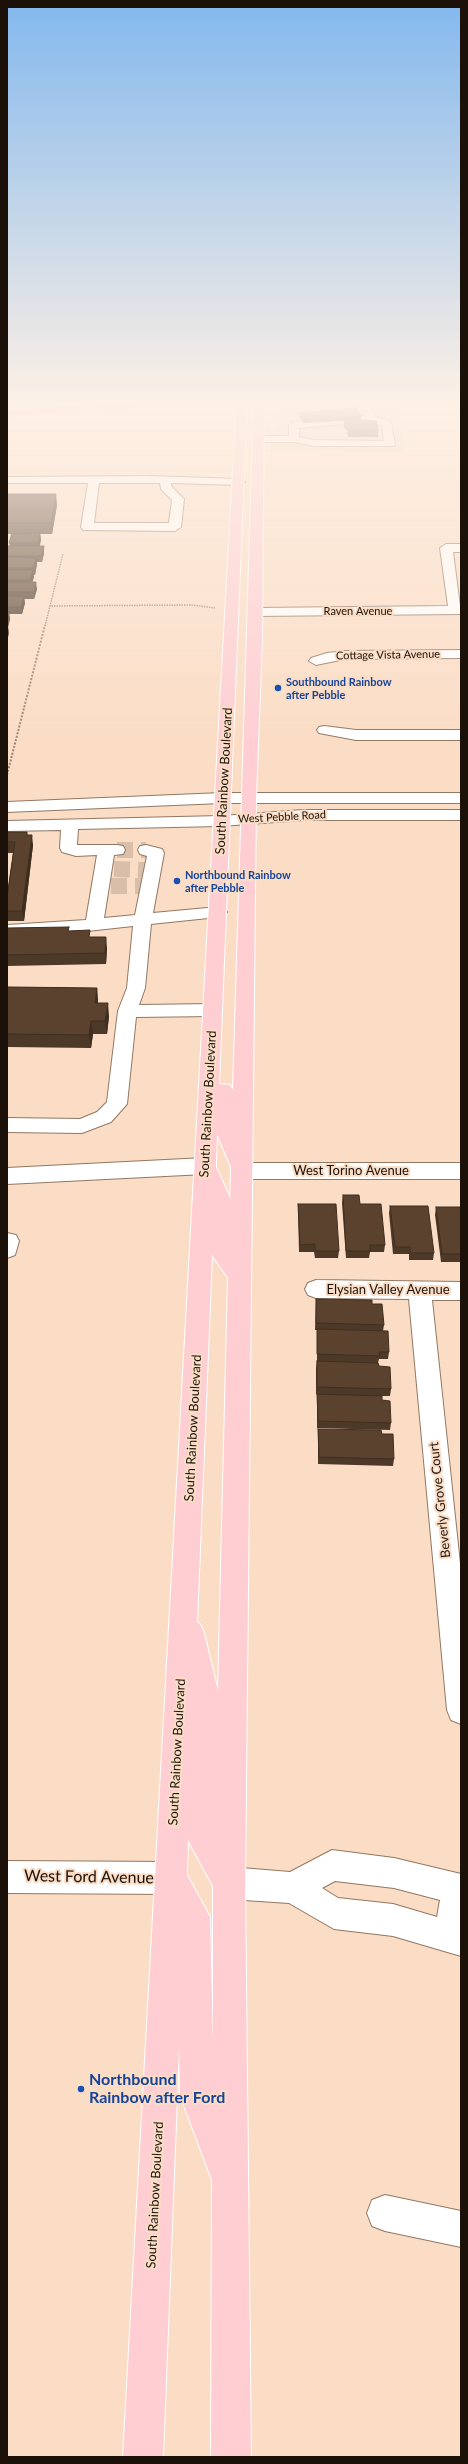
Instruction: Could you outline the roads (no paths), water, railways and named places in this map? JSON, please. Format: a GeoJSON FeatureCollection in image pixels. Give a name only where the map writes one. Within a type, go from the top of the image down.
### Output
{"type":"FeatureCollection","features":[{"type":"Feature","properties":{"kind":"main road","name":"South Rainbow Boulevard"},"geometry":{"type":"LineString","coordinates":[[231,2457],[229,1883],[242,1170],[231,611],[237,514]]}},
{"type":"Feature","properties":{"kind":"main road","name":"South Rainbow Boulevard"},"geometry":{"type":"LineString","coordinates":[[143,2457],[218,912],[235,809],[256,641],[257,514]]}},
{"type":"Feature","properties":{"kind":"main road"},"geometry":{"type":"LineString","coordinates":[[233,584],[244,588],[245,606],[250,611],[256,612]]}},
{"type":"Feature","properties":{"kind":"main road"},"geometry":{"type":"LineString","coordinates":[[231,611],[241,614],[242,634],[256,641]]}},
{"type":"Feature","properties":{"kind":"main road"},"geometry":{"type":"LineString","coordinates":[[212,1018],[224,1056],[223,1123],[242,1170]]}},
{"type":"Feature","properties":{"kind":"main road"},"geometry":{"type":"LineString","coordinates":[[205,1166],[220,1198],[221,1251],[239,1276]]}},
{"type":"Feature","properties":{"kind":"main road"},"geometry":{"type":"LineString","coordinates":[[184,1607],[205,1696],[202,1837],[229,1883]]}},
{"type":"Feature","properties":{"kind":"main road"},"geometry":{"type":"LineString","coordinates":[[171,1878],[194,1917],[197,2095],[230,2181]]}},
{"type":"Feature","properties":{"kind":"street"},"geometry":{"type":"LineString","coordinates":[[90,514],[88,527],[175,526],[176,514]]}},
{"type":"Feature","properties":{"kind":"street"},"geometry":{"type":"LineString","coordinates":[[458,610],[446,548],[461,548]]}},
{"type":"Feature","properties":{"kind":"street","name":"Raven Avenue"},"geometry":{"type":"LineString","coordinates":[[256,612],[458,610]]}},
{"type":"Feature","properties":{"kind":"street","name":"Cottage Vista Avenue"},"geometry":{"type":"LineString","coordinates":[[316,662],[332,656],[346,655],[461,654]]}},
{"type":"Feature","properties":{"kind":"street"},"geometry":{"type":"LineString","coordinates":[[324,730],[356,735],[461,735]]}},
{"type":"Feature","properties":{"kind":"street","name":"West Pebble Road"},"geometry":{"type":"LineString","coordinates":[[7,826],[70,825],[235,809],[461,798]]}},
{"type":"Feature","properties":{"kind":"street","name":"West Pebble Road"},"geometry":{"type":"LineString","coordinates":[[7,807],[235,809],[304,815],[461,815]]}},
{"type":"Feature","properties":{"kind":"street"},"geometry":{"type":"LineString","coordinates":[[70,825],[68,848],[76,851],[111,850],[107,878],[94,925]]}},
{"type":"Feature","properties":{"kind":"street"},"geometry":{"type":"LineString","coordinates":[[7,1125],[82,1126],[104,1117],[117,1104],[127,1011],[136,988],[147,878],[156,853],[146,850]]}},
{"type":"Feature","properties":{"kind":"street"},"geometry":{"type":"LineString","coordinates":[[7,930],[94,925],[218,912]]}},
{"type":"Feature","properties":{"kind":"street"},"geometry":{"type":"LineString","coordinates":[[127,1011],[212,1018]]}},
{"type":"Feature","properties":{"kind":"street"},"geometry":{"type":"LineString","coordinates":[[7,1176],[205,1166]]}},
{"type":"Feature","properties":{"kind":"street","name":"West Torino Avenue"},"geometry":{"type":"LineString","coordinates":[[242,1170],[461,1171]]}},
{"type":"Feature","properties":{"kind":"street","name":"Elysian Valley Avenue"},"geometry":{"type":"LineString","coordinates":[[316,1289],[461,1290]]}},
{"type":"Feature","properties":{"kind":"street","name":"Beverly Grove Court"},"geometry":{"type":"LineString","coordinates":[[420,1290],[461,1710]]}},
{"type":"Feature","properties":{"kind":"street"},"geometry":{"type":"LineString","coordinates":[[229,1883],[293,1888],[334,1913],[393,1920],[455,1938],[459,1889],[394,1873],[332,1865],[293,1888]]}},
{"type":"Feature","properties":{"kind":"street","name":"West Ford Avenue"},"geometry":{"type":"LineString","coordinates":[[7,1877],[171,1878]]}},
{"type":"Feature","properties":{"kind":"street"},"geometry":{"type":"LineString","coordinates":[[385,2212],[461,2229]]}},
{"type":"Feature","properties":{"kind":"tunnel"},"geometry":{"type":"LineString","coordinates":[[117,850],[146,850]]}},
{"type":"Feature","properties":{"kind":"tunnel"},"geometry":{"type":"LineString","coordinates":[[114,869],[145,870]]}},
{"type":"Feature","properties":{"kind":"tunnel"},"geometry":{"type":"LineString","coordinates":[[111,886],[143,886]]}},
{"type":"Feature","properties":{"kind":"place","name":"Southbound Rainbow after Pebble"},"geometry":{"type":"Point","coordinates":[278,688]}},
{"type":"Feature","properties":{"kind":"place","name":"Northbound Rainbow after Pebble"},"geometry":{"type":"Point","coordinates":[177,881]}},
{"type":"Feature","properties":{"kind":"place","name":"Northbound Rainbow after Ford"},"geometry":{"type":"Point","coordinates":[81,2089]}}]}
